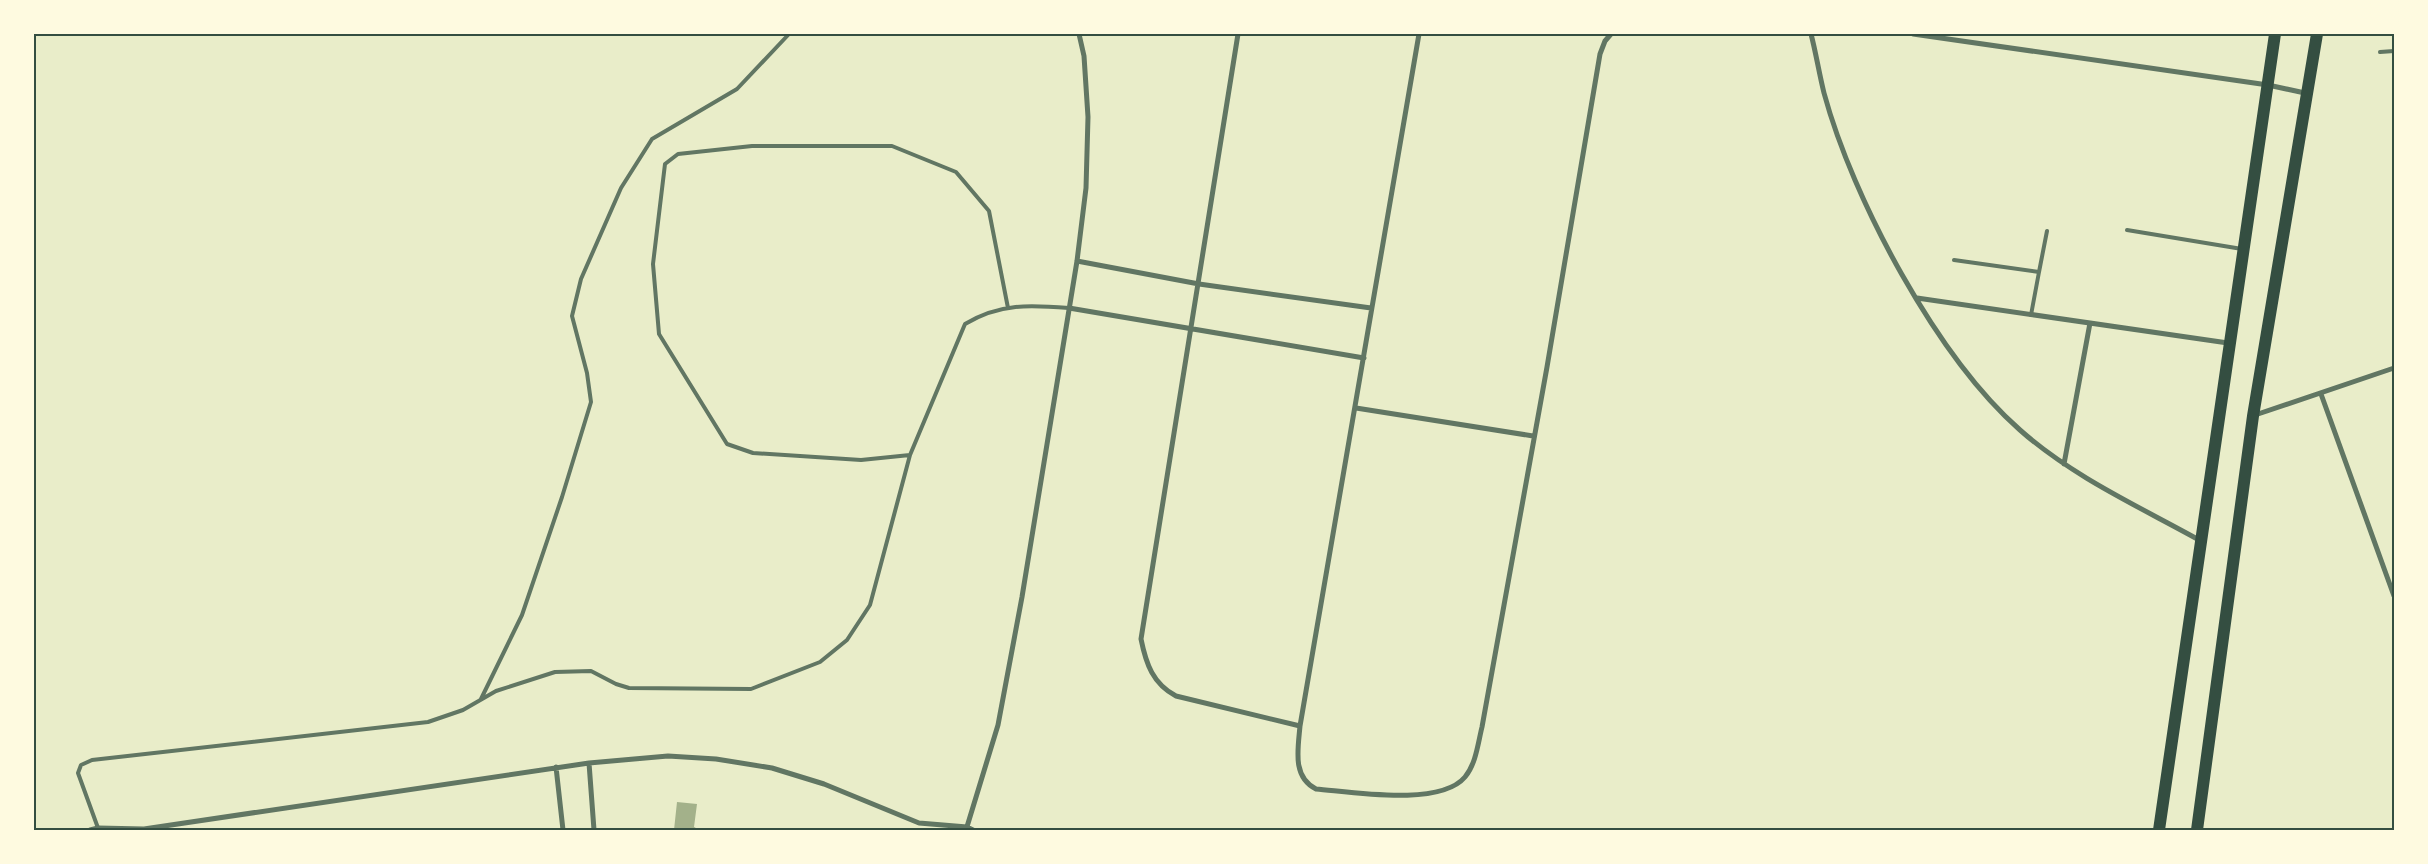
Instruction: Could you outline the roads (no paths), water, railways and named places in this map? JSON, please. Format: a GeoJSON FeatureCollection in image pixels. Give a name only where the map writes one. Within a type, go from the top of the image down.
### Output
{"type":"FeatureCollection","features":[{"type":"Feature","properties":{"kind":"main road"},"geometry":{"type":"LineString","coordinates":[[2159,830],[2275,34]]}},
{"type":"Feature","properties":{"kind":"main road"},"geometry":{"type":"LineString","coordinates":[[2197,830],[2254,416],[2317,34]]}},
{"type":"Feature","properties":{"kind":"street"},"geometry":{"type":"LineString","coordinates":[[966,829],[998,725],[1022,597],[1077,261],[1086,188],[1088,118],[1084,56],[1079,34]]}},
{"type":"Feature","properties":{"kind":"street"},"geometry":{"type":"LineString","coordinates":[[1238,34],[1141,639],[1145,658],[1153,676],[1163,690],[1176,696],[1300,726]]}},
{"type":"Feature","properties":{"kind":"street"},"geometry":{"type":"LineString","coordinates":[[1419,34],[1300,726],[1298,757],[1300,774],[1307,784],[1316,789],[1421,796],[1456,786],[1465,777],[1472,766],[1482,727],[1533,436],[1547,367],[1600,54],[1605,41],[1611,34]]}},
{"type":"Feature","properties":{"kind":"street"},"geometry":{"type":"LineString","coordinates":[[1811,34],[1824,94],[1848,163],[1883,238],[1946,344],[1980,390],[2020,430],[2064,464],[2201,541]]}},
{"type":"Feature","properties":{"kind":"street"},"geometry":{"type":"LineString","coordinates":[[1913,34],[2268,85],[2306,93]]}},
{"type":"Feature","properties":{"kind":"street"},"geometry":{"type":"LineString","coordinates":[[1077,261],[1198,284],[1372,308]]}},
{"type":"Feature","properties":{"kind":"street"},"geometry":{"type":"LineString","coordinates":[[1917,298],[2231,344]]}},
{"type":"Feature","properties":{"kind":"street"},"geometry":{"type":"LineString","coordinates":[[1069,308],[1364,358]]}},
{"type":"Feature","properties":{"kind":"street"},"geometry":{"type":"LineString","coordinates":[[2064,464],[2090,323]]}},
{"type":"Feature","properties":{"kind":"street"},"geometry":{"type":"LineString","coordinates":[[2254,416],[2394,368]]}},
{"type":"Feature","properties":{"kind":"street"},"geometry":{"type":"LineString","coordinates":[[2321,394],[2394,596]]}},
{"type":"Feature","properties":{"kind":"street"},"geometry":{"type":"LineString","coordinates":[[1356,408],[1533,436]]}},
{"type":"Feature","properties":{"kind":"street"},"geometry":{"type":"LineString","coordinates":[[90,830],[143,830],[589,763],[668,756],[716,759],[772,768],[824,784],[919,823],[973,830]]}},
{"type":"Feature","properties":{"kind":"street"},"geometry":{"type":"LineString","coordinates":[[589,763],[594,830]]}},
{"type":"Feature","properties":{"kind":"street"},"geometry":{"type":"LineString","coordinates":[[556,768],[563,830]]}},
{"type":"Feature","properties":{"kind":"street"},"geometry":{"type":"LineString","coordinates":[[919,823],[926,830]]}},
{"type":"Feature","properties":{"kind":"lane"},"geometry":{"type":"LineString","coordinates":[[481,699],[522,615],[562,497],[591,402],[587,373],[572,316],[581,279],[621,188],[652,139],[737,89],[789,34]]}},
{"type":"Feature","properties":{"kind":"lane"},"geometry":{"type":"LineString","coordinates":[[2380,52],[2394,51]]}},
{"type":"Feature","properties":{"kind":"lane"},"geometry":{"type":"LineString","coordinates":[[910,455],[860,460],[752,453],[727,444],[659,334],[652,264],[665,164],[678,154],[752,146],[892,146],[956,172],[989,211],[1008,308]]}},
{"type":"Feature","properties":{"kind":"lane"},"geometry":{"type":"LineString","coordinates":[[2127,230],[2244,250]]}},
{"type":"Feature","properties":{"kind":"lane"},"geometry":{"type":"LineString","coordinates":[[2032,315],[2046,231]]}},
{"type":"Feature","properties":{"kind":"lane"},"geometry":{"type":"LineString","coordinates":[[1954,260],[2038,272]]}},
{"type":"Feature","properties":{"kind":"lane"},"geometry":{"type":"LineString","coordinates":[[98,829],[78,773],[81,765],[92,760],[428,722],[463,710],[496,691],[556,672],[591,671],[616,684],[629,688],[751,689],[820,662],[848,640],[870,606],[910,455],[965,324],[983,313],[1023,305],[1069,308]]}}]}
